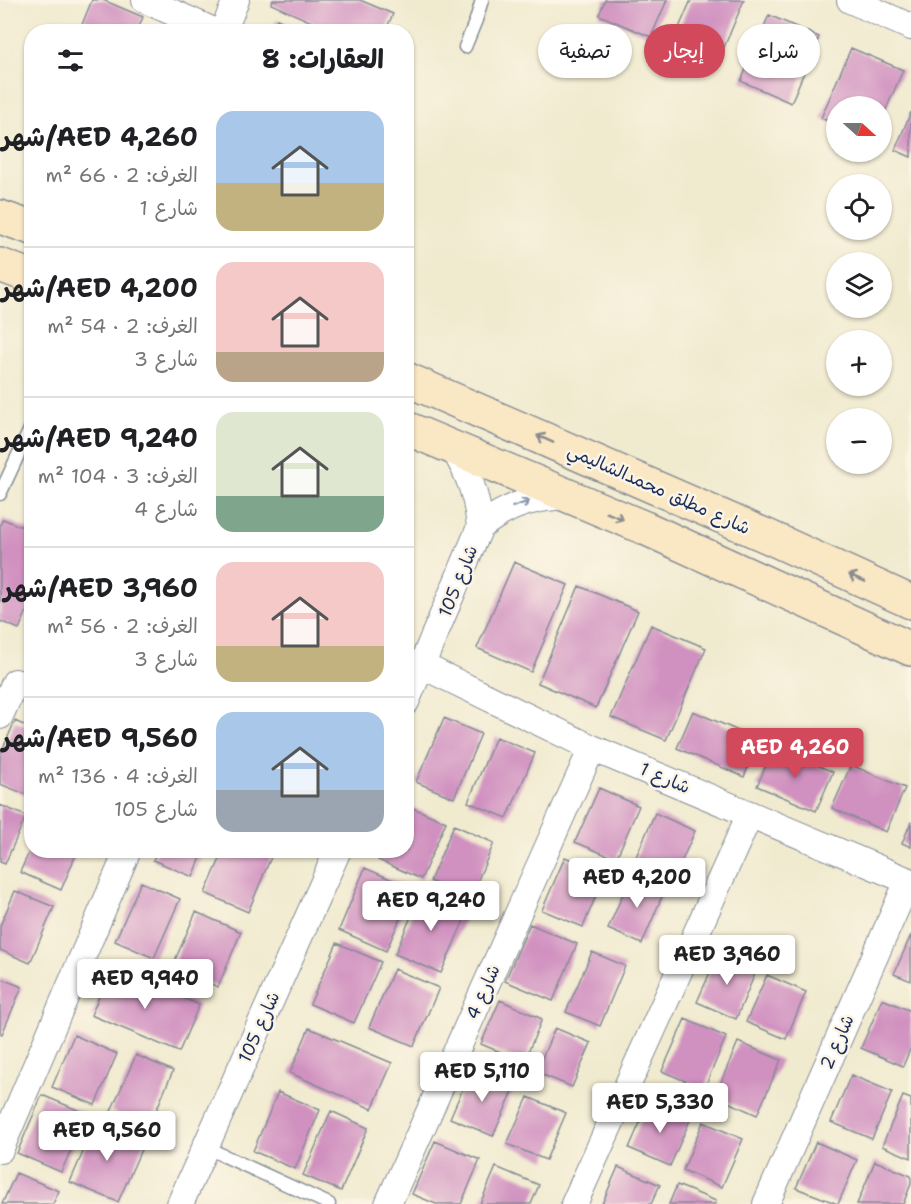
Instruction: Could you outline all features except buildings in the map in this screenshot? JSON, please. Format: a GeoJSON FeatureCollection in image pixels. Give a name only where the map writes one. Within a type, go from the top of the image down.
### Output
{"type":"FeatureCollection","features":[{"type":"Feature","properties":{"kind":"street"},"geometry":{"type":"LineString","coordinates":[[146,0],[198,24]]}},
{"type":"Feature","properties":{"kind":"street"},"geometry":{"type":"LineString","coordinates":[[226,24],[236,0]]}},
{"type":"Feature","properties":{"kind":"street"},"geometry":{"type":"LineString","coordinates":[[850,0],[911,27]]}},
{"type":"Feature","properties":{"kind":"street"},"geometry":{"type":"LineString","coordinates":[[0,217],[24,225]]}},
{"type":"Feature","properties":{"kind":"street"},"geometry":{"type":"LineString","coordinates":[[0,265],[24,274]]}},
{"type":"Feature","properties":{"kind":"street","name":"شارع مطلق محمدالشاليمي"},"geometry":{"type":"LineString","coordinates":[[414,382],[769,537],[911,602]]}},
{"type":"Feature","properties":{"kind":"street"},"geometry":{"type":"LineString","coordinates":[[414,431],[645,528],[911,649]]}},
{"type":"Feature","properties":{"kind":"street","name":"شارع 105"},"geometry":{"type":"LineString","coordinates":[[414,685],[480,527],[478,506],[472,484],[464,465],[452,447]]}},
{"type":"Feature","properties":{"kind":"street","name":"شارع 105"},"geometry":{"type":"LineString","coordinates":[[480,527],[499,513],[520,502],[544,497],[568,496]]}},
{"type":"Feature","properties":{"kind":"street"},"geometry":{"type":"LineString","coordinates":[[645,528],[664,529],[753,567],[761,568],[770,563],[774,557],[774,547],[769,537]]}},
{"type":"Feature","properties":{"kind":"street","name":"شارع 1"},"geometry":{"type":"LineString","coordinates":[[423,666],[592,748],[909,882]]}},
{"type":"Feature","properties":{"kind":"street"},"geometry":{"type":"LineString","coordinates":[[0,716],[16,682]]}},
{"type":"Feature","properties":{"kind":"street","name":"شارع 4"},"geometry":{"type":"LineString","coordinates":[[390,1203],[592,748]]}},
{"type":"Feature","properties":{"kind":"street"},"geometry":{"type":"LineString","coordinates":[[574,1204],[750,814]]}},
{"type":"Feature","properties":{"kind":"street"},"geometry":{"type":"LineString","coordinates":[[0,1150],[125,858]]}},
{"type":"Feature","properties":{"kind":"street","name":"شارع 105"},"geometry":{"type":"LineString","coordinates":[[180,1204],[334,858]]}},
{"type":"Feature","properties":{"kind":"street","name":"شارع 2"},"geometry":{"type":"LineString","coordinates":[[766,1204],[909,882]]}},
{"type":"Feature","properties":{"kind":"lane"},"geometry":{"type":"LineString","coordinates":[[465,47],[482,0]]}},
{"type":"Feature","properties":{"kind":"lane"},"geometry":{"type":"LineString","coordinates":[[0,494],[24,442]]}},
{"type":"Feature","properties":{"kind":"lane"},"geometry":{"type":"LineString","coordinates":[[205,1148],[329,1204]]}}]}
